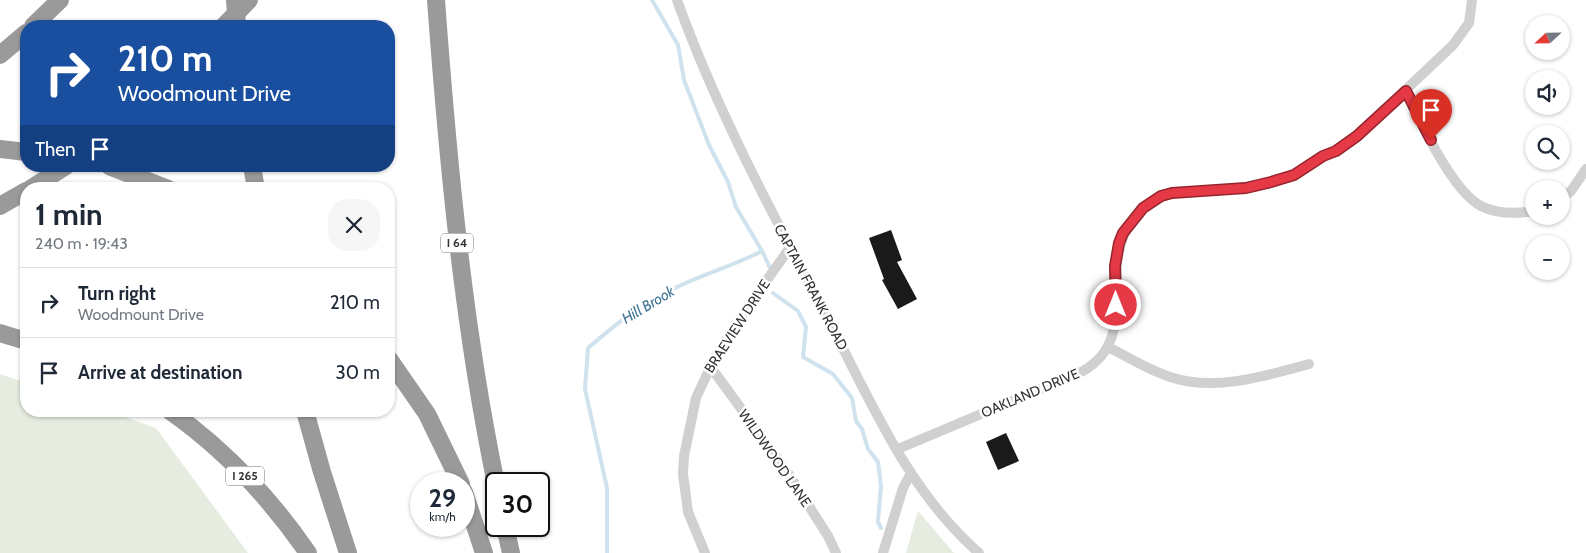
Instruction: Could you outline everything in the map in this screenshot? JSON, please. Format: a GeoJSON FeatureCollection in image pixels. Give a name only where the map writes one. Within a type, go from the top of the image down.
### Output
{"type":"FeatureCollection","features":[{"type":"Feature","properties":{"kind":"highway"},"geometry":{"type":"LineString","coordinates":[[39,20],[60,0]]}},
{"type":"Feature","properties":{"kind":"highway"},"geometry":{"type":"LineString","coordinates":[[235,0],[237,20]]}},
{"type":"Feature","properties":{"kind":"highway"},"geometry":{"type":"LineString","coordinates":[[230,20],[248,0]]}},
{"type":"Feature","properties":{"kind":"highway","name":"I 64"},"geometry":{"type":"LineString","coordinates":[[436,0],[446,144],[458,253],[471,343],[494,472]]}},
{"type":"Feature","properties":{"kind":"highway"},"geometry":{"type":"LineString","coordinates":[[0,54],[20,38]]}},
{"type":"Feature","properties":{"kind":"highway"},"geometry":{"type":"LineString","coordinates":[[0,149],[20,151]]}},
{"type":"Feature","properties":{"kind":"highway"},"geometry":{"type":"LineString","coordinates":[[41,182],[57,172]]}},
{"type":"Feature","properties":{"kind":"highway"},"geometry":{"type":"LineString","coordinates":[[124,172],[150,182]]}},
{"type":"Feature","properties":{"kind":"highway"},"geometry":{"type":"LineString","coordinates":[[0,206],[20,194]]}},
{"type":"Feature","properties":{"kind":"highway"},"geometry":{"type":"LineString","coordinates":[[0,333],[20,339]]}},
{"type":"Feature","properties":{"kind":"highway"},"geometry":{"type":"LineString","coordinates":[[395,367],[427,414],[454,472]]}},
{"type":"Feature","properties":{"kind":"highway","name":"I 265"},"geometry":{"type":"LineString","coordinates":[[178,417],[195,429],[262,492],[308,553]]}},
{"type":"Feature","properties":{"kind":"highway"},"geometry":{"type":"LineString","coordinates":[[307,417],[348,553]]}},
{"type":"Feature","properties":{"kind":"highway"},"geometry":{"type":"LineString","coordinates":[[475,526],[484,553]]}},
{"type":"Feature","properties":{"kind":"highway"},"geometry":{"type":"LineString","coordinates":[[507,537],[511,553]]}},
{"type":"Feature","properties":{"kind":"street","name":"CAPTAIN FRANK ROAD"},"geometry":{"type":"LineString","coordinates":[[677,0],[725,115],[789,249],[911,474],[940,514],[979,553]]}},
{"type":"Feature","properties":{"kind":"street","name":"OAKLAND DRIVE"},"geometry":{"type":"LineString","coordinates":[[898,449],[1093,365],[1108,347],[1115,322],[1115,266],[1119,243],[1123,233],[1143,208],[1161,196],[1172,193],[1246,188],[1271,182],[1294,175],[1323,156],[1336,151],[1357,136],[1444,55],[1469,23],[1472,0]]}},
{"type":"Feature","properties":{"kind":"street"},"geometry":{"type":"LineString","coordinates":[[1406,91],[1435,147],[1463,192],[1489,210],[1512,213],[1525,212]]}},
{"type":"Feature","properties":{"kind":"street"},"geometry":{"type":"LineString","coordinates":[[1570,192],[1586,169]]}},
{"type":"Feature","properties":{"kind":"street","name":"BRAEVIEW DRIVE"},"geometry":{"type":"LineString","coordinates":[[705,553],[688,512],[683,474],[684,456],[696,398],[710,366],[744,312],[789,249]]}},
{"type":"Feature","properties":{"kind":"street"},"geometry":{"type":"LineString","coordinates":[[1108,347],[1161,374],[1192,382],[1238,380],[1281,372],[1309,364]]}},
{"type":"Feature","properties":{"kind":"street","name":"WILDWOOD LANE"},"geometry":{"type":"LineString","coordinates":[[710,366],[788,473],[828,536],[836,553]]}},
{"type":"Feature","properties":{"kind":"street"},"geometry":{"type":"LineString","coordinates":[[884,553],[903,488],[911,474]]}},
{"type":"Feature","properties":{"kind":"shaded area"},"geometry":{"type":"Polygon","coordinates":[[[0,374],[20,381],[20,417],[125,417],[156,428],[248,553],[0,553],[0,374]]]}},
{"type":"Feature","properties":{"kind":"shaded area"},"geometry":{"type":"Polygon","coordinates":[[[918,511],[954,553],[906,553],[918,511]]]}},
{"type":"Feature","properties":{"kind":"building"},"geometry":{"type":"Polygon","coordinates":[[[891,230],[902,260],[897,262],[917,299],[898,309],[882,280],[884,279],[869,238],[891,230]]]}},
{"type":"Feature","properties":{"kind":"building"},"geometry":{"type":"Polygon","coordinates":[[[1006,433],[1019,461],[998,470],[986,442],[1006,433]]]}},
{"type":"Feature","properties":{"kind":"waterway"},"geometry":{"type":"LineString","coordinates":[[652,0],[678,45],[684,80],[709,145],[728,182],[736,207],[770,268]]}},
{"type":"Feature","properties":{"kind":"waterway","name":"Hill Brook"},"geometry":{"type":"LineString","coordinates":[[607,553],[607,488],[585,389],[588,348],[619,322],[664,293],[762,251]]}},
{"type":"Feature","properties":{"kind":"waterway"},"geometry":{"type":"LineString","coordinates":[[773,293],[798,311],[806,327],[803,357],[833,374],[852,398],[856,421],[862,429],[868,449],[878,462],[881,486],[878,522],[881,528]]}},
{"type":"Feature","properties":{"kind":"route"},"geometry":{"type":"LineString","coordinates":[[1116,305],[1116,254],[1123,233],[1143,208],[1161,196],[1195,190],[1246,188],[1294,175],[1323,156],[1336,151],[1357,136],[1406,91],[1431,140]]}}]}
